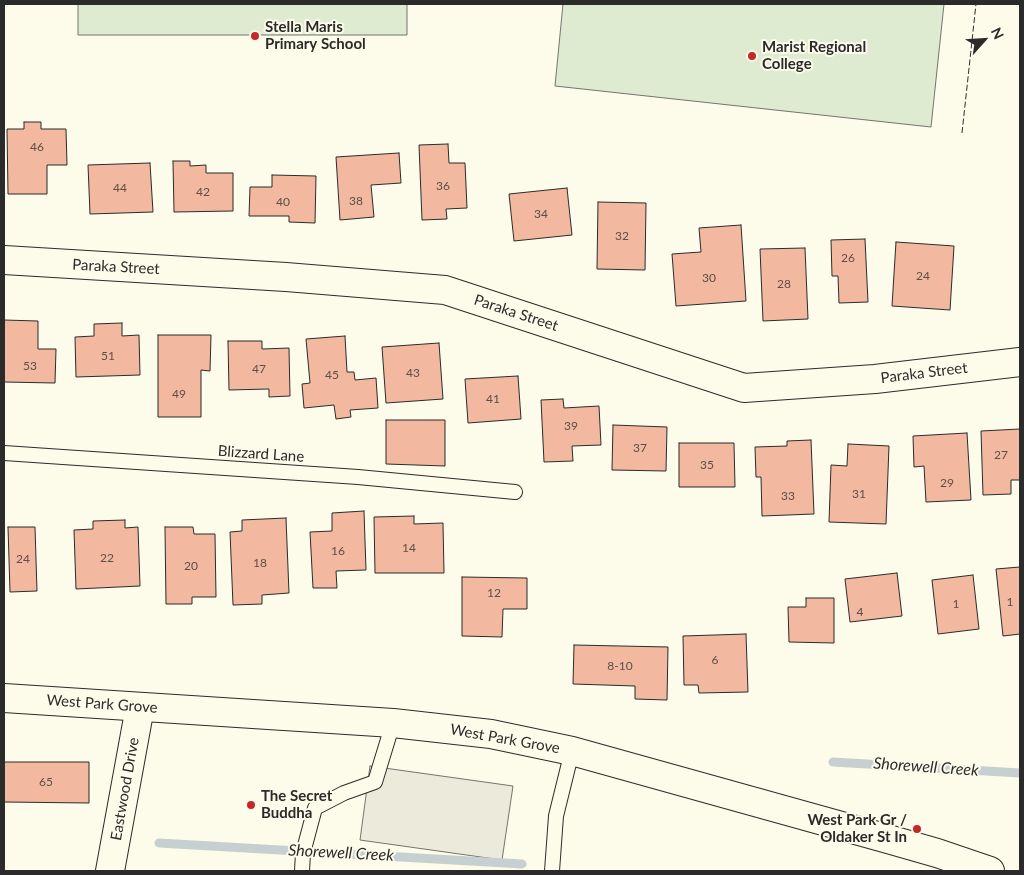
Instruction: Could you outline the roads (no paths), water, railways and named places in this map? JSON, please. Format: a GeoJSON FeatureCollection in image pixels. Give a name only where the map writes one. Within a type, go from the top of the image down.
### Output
{"type":"FeatureCollection","features":[{"type":"Feature","properties":{"kind":"street","name":"Paraka Street"},"geometry":{"type":"LineString","coordinates":[[4,260],[286,277],[445,290],[744,388],[874,379],[1020,362]]}},
{"type":"Feature","properties":{"kind":"street","name":"West Park Grove"},"geometry":{"type":"LineString","coordinates":[[4,698],[393,723],[491,734],[572,751],[937,853],[990,871]]}},
{"type":"Feature","properties":{"kind":"street","name":"Eastwood Drive"},"geometry":{"type":"LineString","coordinates":[[110,871],[140,707]]}},
{"type":"Feature","properties":{"kind":"lane","name":"Blizzard Lane"},"geometry":{"type":"LineString","coordinates":[[4,453],[358,477],[515,492]]}},
{"type":"Feature","properties":{"kind":"lane"},"geometry":{"type":"LineString","coordinates":[[302,871],[303,853],[315,808],[344,793],[376,782],[393,723]]}},
{"type":"Feature","properties":{"kind":"lane"},"geometry":{"type":"LineString","coordinates":[[552,871],[556,816],[572,751]]}},
{"type":"Feature","properties":{"kind":"waterway","name":"Shorewell Creek"},"geometry":{"type":"LineString","coordinates":[[833,762],[1020,773]]}},
{"type":"Feature","properties":{"kind":"waterway","name":"Shorewell Creek"},"geometry":{"type":"LineString","coordinates":[[159,843],[522,864]]}},
{"type":"Feature","properties":{"kind":"place","name":"Stella Maris Primary School"},"geometry":{"type":"Point","coordinates":[255,36]}},
{"type":"Feature","properties":{"kind":"place","name":"Marist Regional College"},"geometry":{"type":"Point","coordinates":[752,56]}},
{"type":"Feature","properties":{"kind":"place","name":"The Secret Buddha"},"geometry":{"type":"Point","coordinates":[251,805]}},
{"type":"Feature","properties":{"kind":"place","name":"West Park Gr / Oldaker St In"},"geometry":{"type":"Point","coordinates":[917,829]}}]}
